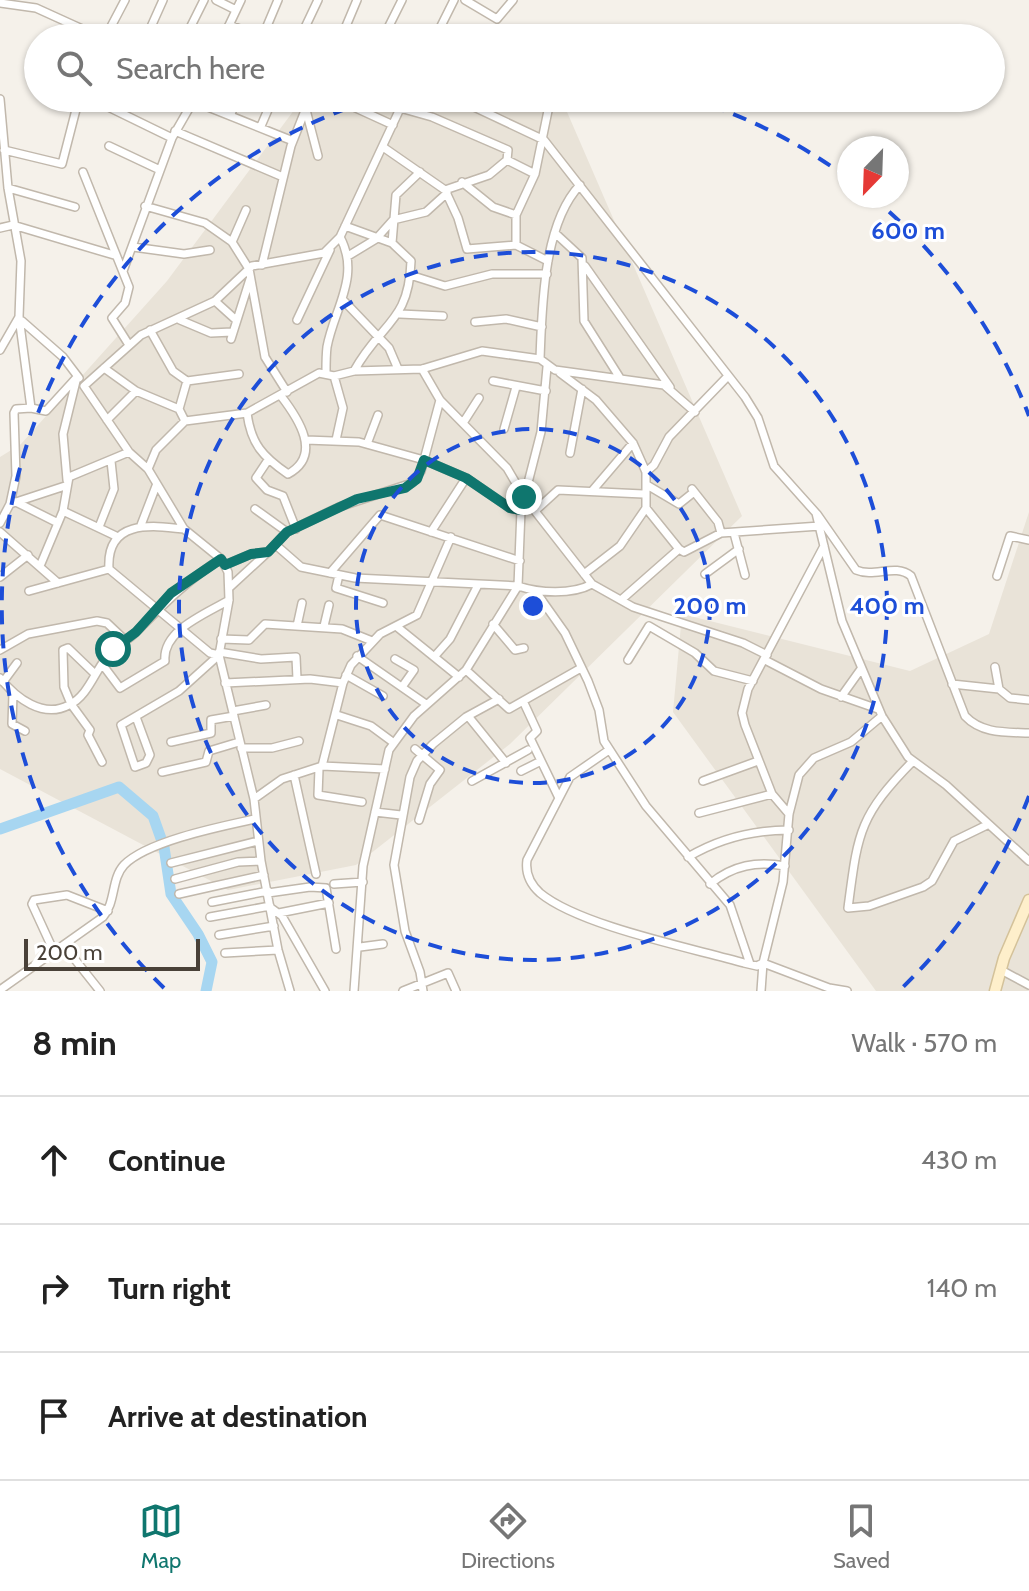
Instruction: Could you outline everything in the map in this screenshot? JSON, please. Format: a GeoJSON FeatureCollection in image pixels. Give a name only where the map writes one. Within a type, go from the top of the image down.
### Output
{"type":"FeatureCollection","features":[{"type":"Feature","properties":{"kind":"main road"},"geometry":{"type":"LineString","coordinates":[[995,991],[1029,900]]}},
{"type":"Feature","properties":{"kind":"street"},"geometry":{"type":"LineString","coordinates":[[112,24],[125,0]]}},
{"type":"Feature","properties":{"kind":"street"},"geometry":{"type":"LineString","coordinates":[[152,24],[163,0]]}},
{"type":"Feature","properties":{"kind":"street"},"geometry":{"type":"LineString","coordinates":[[192,24],[204,0]]}},
{"type":"Feature","properties":{"kind":"street"},"geometry":{"type":"LineString","coordinates":[[216,0],[236,10]]}},
{"type":"Feature","properties":{"kind":"street"},"geometry":{"type":"LineString","coordinates":[[229,24],[241,0]]}},
{"type":"Feature","properties":{"kind":"street"},"geometry":{"type":"LineString","coordinates":[[269,24],[278,0]]}},
{"type":"Feature","properties":{"kind":"street"},"geometry":{"type":"LineString","coordinates":[[307,24],[318,0]]}},
{"type":"Feature","properties":{"kind":"street"},"geometry":{"type":"LineString","coordinates":[[347,24],[357,0]]}},
{"type":"Feature","properties":{"kind":"street"},"geometry":{"type":"LineString","coordinates":[[390,24],[402,0]]}},
{"type":"Feature","properties":{"kind":"street"},"geometry":{"type":"LineString","coordinates":[[465,0],[497,19],[513,0]]}},
{"type":"Feature","properties":{"kind":"street"},"geometry":{"type":"LineString","coordinates":[[441,24],[451,1]]}},
{"type":"Feature","properties":{"kind":"street"},"geometry":{"type":"LineString","coordinates":[[0,3],[14,2],[36,8],[72,24]]}},
{"type":"Feature","properties":{"kind":"street"},"geometry":{"type":"LineString","coordinates":[[0,99],[8,188],[21,261],[21,338],[31,408]]}},
{"type":"Feature","properties":{"kind":"street"},"geometry":{"type":"LineString","coordinates":[[3,146],[62,164],[75,112]]}},
{"type":"Feature","properties":{"kind":"street"},"geometry":{"type":"LineString","coordinates":[[123,112],[283,177]]}},
{"type":"Feature","properties":{"kind":"street"},"geometry":{"type":"LineString","coordinates":[[123,271],[145,206],[174,134],[186,112]]}},
{"type":"Feature","properties":{"kind":"street"},"geometry":{"type":"LineString","coordinates":[[224,112],[293,141]]}},
{"type":"Feature","properties":{"kind":"street"},"geometry":{"type":"LineString","coordinates":[[261,126],[267,112]]}},
{"type":"Feature","properties":{"kind":"street"},"geometry":{"type":"LineString","coordinates":[[262,265],[283,177],[304,112]]}},
{"type":"Feature","properties":{"kind":"street"},"geometry":{"type":"LineString","coordinates":[[307,112],[318,156]]}},
{"type":"Feature","properties":{"kind":"street"},"geometry":{"type":"LineString","coordinates":[[365,112],[393,125]]}},
{"type":"Feature","properties":{"kind":"street"},"geometry":{"type":"LineString","coordinates":[[297,320],[398,112]]}},
{"type":"Feature","properties":{"kind":"street"},"geometry":{"type":"LineString","coordinates":[[348,256],[376,239],[393,220],[426,212],[446,192],[462,182],[494,172],[507,160],[508,150],[503,146],[414,112]]}},
{"type":"Feature","properties":{"kind":"street"},"geometry":{"type":"LineString","coordinates":[[485,112],[544,140],[755,411],[774,466],[824,520],[856,570],[866,574],[899,570],[911,576],[952,684],[971,722],[990,730],[1029,733]]}},
{"type":"Feature","properties":{"kind":"street"},"geometry":{"type":"LineString","coordinates":[[516,245],[516,215],[535,174],[548,112]]}},
{"type":"Feature","properties":{"kind":"street"},"geometry":{"type":"LineString","coordinates":[[109,146],[160,170]]}},
{"type":"Feature","properties":{"kind":"street"},"geometry":{"type":"LineString","coordinates":[[383,147],[446,192],[467,249],[516,245],[548,261]]}},
{"type":"Feature","properties":{"kind":"street"},"geometry":{"type":"LineString","coordinates":[[507,160],[535,174]]}},
{"type":"Feature","properties":{"kind":"street"},"geometry":{"type":"LineString","coordinates":[[83,172],[123,271],[128,294],[125,303],[112,318],[129,345]]}},
{"type":"Feature","properties":{"kind":"street"},"geometry":{"type":"LineString","coordinates":[[392,243],[396,195],[420,172]]}},
{"type":"Feature","properties":{"kind":"street"},"geometry":{"type":"LineString","coordinates":[[462,182],[493,207],[516,215]]}},
{"type":"Feature","properties":{"kind":"street"},"geometry":{"type":"LineString","coordinates":[[540,359],[548,261],[555,233],[572,194],[580,185]]}},
{"type":"Feature","properties":{"kind":"street"},"geometry":{"type":"LineString","coordinates":[[8,188],[75,207]]}},
{"type":"Feature","properties":{"kind":"street"},"geometry":{"type":"LineString","coordinates":[[145,206],[205,223],[232,242],[250,273],[265,357],[304,430],[303,460],[293,472],[288,474],[268,460],[252,441],[247,413]]}},
{"type":"Feature","properties":{"kind":"street"},"geometry":{"type":"LineString","coordinates":[[232,242],[246,210]]}},
{"type":"Feature","properties":{"kind":"street"},"geometry":{"type":"LineString","coordinates":[[0,228],[13,225],[114,255]]}},
{"type":"Feature","properties":{"kind":"street"},"geometry":{"type":"LineString","coordinates":[[345,226],[392,243],[411,261],[400,314],[377,337],[354,371]]}},
{"type":"Feature","properties":{"kind":"street"},"geometry":{"type":"LineString","coordinates":[[555,233],[582,258],[670,387],[695,412]]}},
{"type":"Feature","properties":{"kind":"street"},"geometry":{"type":"LineString","coordinates":[[336,440],[343,408],[330,374],[327,349],[343,300],[348,256],[340,237]]}},
{"type":"Feature","properties":{"kind":"street"},"geometry":{"type":"LineString","coordinates":[[133,247],[184,254],[210,250]]}},
{"type":"Feature","properties":{"kind":"street"},"geometry":{"type":"LineString","coordinates":[[84,386],[150,330],[180,320],[215,301],[262,265],[310,257],[331,247]]}},
{"type":"Feature","properties":{"kind":"street"},"geometry":{"type":"LineString","coordinates":[[585,266],[584,321],[620,378]]}},
{"type":"Feature","properties":{"kind":"street"},"geometry":{"type":"LineString","coordinates":[[180,320],[211,333],[232,336],[250,273]]}},
{"type":"Feature","properties":{"kind":"street"},"geometry":{"type":"LineString","coordinates":[[410,275],[445,286],[492,274],[547,274]]}},
{"type":"Feature","properties":{"kind":"street"},"geometry":{"type":"LineString","coordinates":[[343,300],[393,354],[398,369]]}},
{"type":"Feature","properties":{"kind":"street"},"geometry":{"type":"LineString","coordinates":[[215,301],[236,320]]}},
{"type":"Feature","properties":{"kind":"street"},"geometry":{"type":"LineString","coordinates":[[400,314],[443,316]]}},
{"type":"Feature","properties":{"kind":"street"},"geometry":{"type":"LineString","coordinates":[[0,350],[20,319]]}},
{"type":"Feature","properties":{"kind":"street"},"geometry":{"type":"LineString","coordinates":[[20,319],[63,357],[129,452],[148,469],[184,529],[223,562],[230,587],[219,654],[254,799],[261,861],[278,950],[290,991]]}},
{"type":"Feature","properties":{"kind":"street"},"geometry":{"type":"LineString","coordinates":[[475,322],[506,319],[542,327]]}},
{"type":"Feature","properties":{"kind":"street"},"geometry":{"type":"LineString","coordinates":[[150,330],[173,371],[187,381],[239,374]]}},
{"type":"Feature","properties":{"kind":"street"},"geometry":{"type":"LineString","coordinates":[[148,469],[156,450],[185,421],[247,413],[330,374],[422,369],[482,351],[540,359],[582,389],[614,418],[633,443],[646,472],[647,485],[643,494],[646,508],[684,552],[721,533],[820,526]]}},
{"type":"Feature","properties":{"kind":"street"},"geometry":{"type":"LineString","coordinates":[[104,368],[136,391],[179,409],[185,421]]}},
{"type":"Feature","properties":{"kind":"street"},"geometry":{"type":"LineString","coordinates":[[551,368],[670,387]]}},
{"type":"Feature","properties":{"kind":"street"},"geometry":{"type":"LineString","coordinates":[[354,991],[363,882],[385,769],[394,743],[426,704],[466,670],[518,586],[521,510],[538,447],[551,368]]}},
{"type":"Feature","properties":{"kind":"street"},"geometry":{"type":"LineString","coordinates":[[422,369],[440,400],[507,468],[524,497],[592,584],[655,615],[743,643],[841,697],[880,713]]}},
{"type":"Feature","properties":{"kind":"street"},"geometry":{"type":"LineString","coordinates":[[646,472],[654,465],[669,437],[728,376]]}},
{"type":"Feature","properties":{"kind":"street"},"geometry":{"type":"LineString","coordinates":[[0,523],[13,503],[16,409],[46,411],[77,377]]}},
{"type":"Feature","properties":{"kind":"street"},"geometry":{"type":"LineString","coordinates":[[40,566],[63,511],[66,483],[63,434],[77,377]]}},
{"type":"Feature","properties":{"kind":"street"},"geometry":{"type":"LineString","coordinates":[[179,409],[187,381]]}},
{"type":"Feature","properties":{"kind":"street"},"geometry":{"type":"LineString","coordinates":[[493,381],[546,391]]}},
{"type":"Feature","properties":{"kind":"street"},"geometry":{"type":"LineString","coordinates":[[504,429],[516,387]]}},
{"type":"Feature","properties":{"kind":"street"},"geometry":{"type":"LineString","coordinates":[[570,453],[582,389]]}},
{"type":"Feature","properties":{"kind":"street"},"geometry":{"type":"LineString","coordinates":[[107,420],[136,391]]}},
{"type":"Feature","properties":{"kind":"street"},"geometry":{"type":"LineString","coordinates":[[463,423],[479,398]]}},
{"type":"Feature","properties":{"kind":"street"},"geometry":{"type":"LineString","coordinates":[[230,587],[277,546],[287,532],[366,496],[405,488],[417,479],[440,400]]}},
{"type":"Feature","properties":{"kind":"street"},"geometry":{"type":"LineString","coordinates":[[367,444],[378,415]]}},
{"type":"Feature","properties":{"kind":"street"},"geometry":{"type":"LineString","coordinates":[[306,440],[367,444],[424,460],[466,478],[510,508],[521,510]]}},
{"type":"Feature","properties":{"kind":"street"},"geometry":{"type":"LineString","coordinates":[[592,491],[633,443]]}},
{"type":"Feature","properties":{"kind":"street"},"geometry":{"type":"LineString","coordinates":[[13,503],[66,483],[129,452]]}},
{"type":"Feature","properties":{"kind":"street"},"geometry":{"type":"LineString","coordinates":[[268,460],[256,478],[267,490],[283,496],[296,529]]}},
{"type":"Feature","properties":{"kind":"street"},"geometry":{"type":"LineString","coordinates":[[99,527],[114,489],[111,461]]}},
{"type":"Feature","properties":{"kind":"street"},"geometry":{"type":"LineString","coordinates":[[431,532],[466,478]]}},
{"type":"Feature","properties":{"kind":"street"},"geometry":{"type":"LineString","coordinates":[[647,485],[679,504],[693,490],[718,522],[721,533]]}},
{"type":"Feature","properties":{"kind":"street"},"geometry":{"type":"LineString","coordinates":[[141,525],[156,486]]}},
{"type":"Feature","properties":{"kind":"street"},"geometry":{"type":"LineString","coordinates":[[535,511],[558,490],[643,494]]}},
{"type":"Feature","properties":{"kind":"street"},"geometry":{"type":"LineString","coordinates":[[13,503],[58,523]]}},
{"type":"Feature","properties":{"kind":"street"},"geometry":{"type":"LineString","coordinates":[[584,574],[620,546],[646,508]]}},
{"type":"Feature","properties":{"kind":"street"},"geometry":{"type":"LineString","coordinates":[[255,509],[287,532]]}},
{"type":"Feature","properties":{"kind":"street"},"geometry":{"type":"LineString","coordinates":[[63,511],[118,537]]}},
{"type":"Feature","properties":{"kind":"street"},"geometry":{"type":"LineString","coordinates":[[816,513],[842,621],[880,713],[913,761],[946,785],[1029,861]]}},
{"type":"Feature","properties":{"kind":"street"},"geometry":{"type":"LineString","coordinates":[[383,603],[336,588],[335,574],[380,515],[520,561]]}},
{"type":"Feature","properties":{"kind":"street"},"geometry":{"type":"LineString","coordinates":[[184,529],[141,525],[118,537],[109,557],[109,569],[136,595],[158,609],[210,653],[261,659],[296,657],[297,679]]}},
{"type":"Feature","properties":{"kind":"street"},"geometry":{"type":"LineString","coordinates":[[0,532],[58,583]]}},
{"type":"Feature","properties":{"kind":"street"},"geometry":{"type":"LineString","coordinates":[[734,533],[745,575]]}},
{"type":"Feature","properties":{"kind":"street"},"geometry":{"type":"LineString","coordinates":[[997,576],[1010,536],[1029,540]]}},
{"type":"Feature","properties":{"kind":"street"},"geometry":{"type":"LineString","coordinates":[[362,802],[318,795],[320,767],[337,715],[344,679],[357,656],[372,641],[417,615],[451,537]]}},
{"type":"Feature","properties":{"kind":"street"},"geometry":{"type":"LineString","coordinates":[[277,546],[301,567],[384,581],[518,586],[536,592],[577,590],[592,584]]}},
{"type":"Feature","properties":{"kind":"street"},"geometry":{"type":"LineString","coordinates":[[789,814],[772,794],[742,713],[753,681],[824,546]]}},
{"type":"Feature","properties":{"kind":"street"},"geometry":{"type":"LineString","coordinates":[[621,600],[679,549]]}},
{"type":"Feature","properties":{"kind":"street"},"geometry":{"type":"LineString","coordinates":[[705,574],[739,549]]}},
{"type":"Feature","properties":{"kind":"street"},"geometry":{"type":"LineString","coordinates":[[17,663],[2,680],[13,694],[50,710],[71,704],[113,649],[126,641],[171,593],[223,562],[268,552]]}},
{"type":"Feature","properties":{"kind":"street"},"geometry":{"type":"LineString","coordinates":[[0,577],[28,555]]}},
{"type":"Feature","properties":{"kind":"street"},"geometry":{"type":"LineString","coordinates":[[29,591],[109,569]]}},
{"type":"Feature","properties":{"kind":"street"},"geometry":{"type":"LineString","coordinates":[[434,657],[450,639],[478,585]]}},
{"type":"Feature","properties":{"kind":"street"},"geometry":{"type":"LineString","coordinates":[[536,592],[565,633],[596,702],[609,750],[646,806],[733,911],[750,964]]}},
{"type":"Feature","properties":{"kind":"street"},"geometry":{"type":"LineString","coordinates":[[102,664],[120,688],[165,661],[163,649],[167,641],[229,600]]}},
{"type":"Feature","properties":{"kind":"street"},"geometry":{"type":"LineString","coordinates":[[297,626],[302,603]]}},
{"type":"Feature","properties":{"kind":"street"},"geometry":{"type":"LineString","coordinates":[[324,626],[329,605]]}},
{"type":"Feature","properties":{"kind":"street"},"geometry":{"type":"LineString","coordinates":[[628,660],[655,615]]}},
{"type":"Feature","properties":{"kind":"street"},"geometry":{"type":"LineString","coordinates":[[0,650],[28,634],[97,621],[107,623],[126,641]]}},
{"type":"Feature","properties":{"kind":"street"},"geometry":{"type":"LineString","coordinates":[[221,639],[249,640],[262,624],[324,626],[352,631],[372,641]]}},
{"type":"Feature","properties":{"kind":"street"},"geometry":{"type":"LineString","coordinates":[[493,624],[515,650],[524,648]]}},
{"type":"Feature","properties":{"kind":"street"},"geometry":{"type":"LineString","coordinates":[[396,626],[459,677]]}},
{"type":"Feature","properties":{"kind":"street"},"geometry":{"type":"LineString","coordinates":[[649,626],[695,653],[714,671],[753,681]]}},
{"type":"Feature","properties":{"kind":"street"},"geometry":{"type":"LineString","coordinates":[[95,674],[68,648],[63,650],[64,687],[71,704],[90,730],[88,735],[102,762]]}},
{"type":"Feature","properties":{"kind":"street"},"geometry":{"type":"LineString","coordinates":[[136,717],[150,755],[146,763],[135,767],[121,726],[179,691],[219,654]]}},
{"type":"Feature","properties":{"kind":"street"},"geometry":{"type":"LineString","coordinates":[[357,656],[426,704]]}},
{"type":"Feature","properties":{"kind":"street"},"geometry":{"type":"LineString","coordinates":[[395,659],[414,670],[402,687]]}},
{"type":"Feature","properties":{"kind":"street"},"geometry":{"type":"LineString","coordinates":[[995,667],[999,689]]}},
{"type":"Feature","properties":{"kind":"street"},"geometry":{"type":"LineString","coordinates":[[466,670],[507,709],[524,703],[542,688],[581,668]]}},
{"type":"Feature","properties":{"kind":"street"},"geometry":{"type":"LineString","coordinates":[[841,697],[861,669]]}},
{"type":"Feature","properties":{"kind":"street"},"geometry":{"type":"LineString","coordinates":[[225,683],[344,679],[383,696]]}},
{"type":"Feature","properties":{"kind":"street"},"geometry":{"type":"LineString","coordinates":[[952,684],[999,689],[1010,698],[1029,700]]}},
{"type":"Feature","properties":{"kind":"street"},"geometry":{"type":"LineString","coordinates":[[13,694],[12,724],[25,731]]}},
{"type":"Feature","properties":{"kind":"street"},"geometry":{"type":"LineString","coordinates":[[422,989],[420,972],[405,931],[394,865],[410,777],[423,754],[468,716],[499,699]]}},
{"type":"Feature","properties":{"kind":"street"},"geometry":{"type":"LineString","coordinates":[[524,703],[537,731],[530,738],[559,798]]}},
{"type":"Feature","properties":{"kind":"street"},"geometry":{"type":"LineString","coordinates":[[171,742],[211,733],[211,720],[266,705]]}},
{"type":"Feature","properties":{"kind":"street"},"geometry":{"type":"LineString","coordinates":[[761,991],[763,963],[785,866],[789,814],[805,765],[822,752],[851,742],[880,713]]}},
{"type":"Feature","properties":{"kind":"street"},"geometry":{"type":"LineString","coordinates":[[337,715],[371,726],[394,743]]}},
{"type":"Feature","properties":{"kind":"street"},"geometry":{"type":"LineString","coordinates":[[468,716],[506,763]]}},
{"type":"Feature","properties":{"kind":"street"},"geometry":{"type":"LineString","coordinates":[[162,772],[206,762],[209,751],[240,745],[272,748],[299,741]]}},
{"type":"Feature","properties":{"kind":"street"},"geometry":{"type":"LineString","coordinates":[[415,749],[440,770],[430,784],[419,820]]}},
{"type":"Feature","properties":{"kind":"street"},"geometry":{"type":"LineString","coordinates":[[472,781],[528,750]]}},
{"type":"Feature","properties":{"kind":"street"},"geometry":{"type":"LineString","coordinates":[[609,750],[570,777],[527,860],[528,876],[541,894],[608,925],[750,964],[763,963],[847,991]]}},
{"type":"Feature","properties":{"kind":"street"},"geometry":{"type":"LineString","coordinates":[[703,781],[758,761]]}},
{"type":"Feature","properties":{"kind":"street"},"geometry":{"type":"LineString","coordinates":[[913,761],[881,794],[858,834],[848,908],[869,906],[923,887],[932,881],[954,841],[987,825]]}},
{"type":"Feature","properties":{"kind":"street"},"geometry":{"type":"LineString","coordinates":[[521,771],[539,762]]}},
{"type":"Feature","properties":{"kind":"street"},"geometry":{"type":"LineString","coordinates":[[254,799],[294,775],[320,767],[385,769]]}},
{"type":"Feature","properties":{"kind":"street"},"geometry":{"type":"LineString","coordinates":[[294,775],[316,874]]}},
{"type":"Feature","properties":{"kind":"street"},"geometry":{"type":"LineString","coordinates":[[699,813],[772,794]]}},
{"type":"Feature","properties":{"kind":"street"},"geometry":{"type":"LineString","coordinates":[[375,812],[401,815]]}},
{"type":"Feature","properties":{"kind":"street"},"geometry":{"type":"LineString","coordinates":[[0,990],[65,947],[108,911],[125,865],[170,842],[220,825],[255,819]]}},
{"type":"Feature","properties":{"kind":"street"},"geometry":{"type":"LineString","coordinates":[[688,857],[726,838],[767,830],[789,830]]}},
{"type":"Feature","properties":{"kind":"street"},"geometry":{"type":"LineString","coordinates":[[171,863],[258,841]]}},
{"type":"Feature","properties":{"kind":"street"},"geometry":{"type":"LineString","coordinates":[[175,879],[238,862],[261,861]]}},
{"type":"Feature","properties":{"kind":"street"},"geometry":{"type":"LineString","coordinates":[[710,884],[722,874],[756,862],[785,866]]}},
{"type":"Feature","properties":{"kind":"street"},"geometry":{"type":"LineString","coordinates":[[179,894],[264,875]]}},
{"type":"Feature","properties":{"kind":"street"},"geometry":{"type":"LineString","coordinates":[[334,884],[363,882]]}},
{"type":"Feature","properties":{"kind":"street"},"geometry":{"type":"LineString","coordinates":[[212,902],[268,892],[324,888],[336,949]]}},
{"type":"Feature","properties":{"kind":"street"},"geometry":{"type":"LineString","coordinates":[[55,954],[32,904],[34,900],[67,895],[108,911]]}},
{"type":"Feature","properties":{"kind":"street"},"geometry":{"type":"LineString","coordinates":[[279,913],[329,903]]}},
{"type":"Feature","properties":{"kind":"street"},"geometry":{"type":"LineString","coordinates":[[210,917],[271,907],[279,913],[310,960],[325,991]]}},
{"type":"Feature","properties":{"kind":"street"},"geometry":{"type":"LineString","coordinates":[[219,935],[274,926]]}},
{"type":"Feature","properties":{"kind":"street"},"geometry":{"type":"LineString","coordinates":[[360,947],[383,944]]}},
{"type":"Feature","properties":{"kind":"street"},"geometry":{"type":"LineString","coordinates":[[65,947],[100,991]]}},
{"type":"Feature","properties":{"kind":"street"},"geometry":{"type":"LineString","coordinates":[[225,953],[278,950]]}},
{"type":"Feature","properties":{"kind":"street"},"geometry":{"type":"LineString","coordinates":[[1001,970],[1029,985]]}},
{"type":"Feature","properties":{"kind":"street"},"geometry":{"type":"LineString","coordinates":[[403,991],[422,989],[448,973],[456,991]]}},
{"type":"Feature","properties":{"kind":"shaded area"},"geometry":{"type":"Polygon","coordinates":[[[293,112],[567,112],[742,516],[510,744],[356,865],[228,890],[0,769],[0,457],[21,444],[167,281],[293,112]]]}},
{"type":"Feature","properties":{"kind":"shaded area"},"geometry":{"type":"Polygon","coordinates":[[[1029,512],[1029,991],[876,991],[673,712],[682,614],[910,671],[989,634],[1029,512]]]}},
{"type":"Feature","properties":{"kind":"waterway"},"geometry":{"type":"LineString","coordinates":[[0,829],[119,787],[153,816],[164,847],[171,894],[198,934],[212,962],[206,991]]}},
{"type":"Feature","properties":{"kind":"route"},"geometry":{"type":"LineString","coordinates":[[113,649],[136,632],[171,593],[221,559],[225,565],[251,554],[268,552],[287,532],[339,507],[376,493],[405,488],[417,479],[424,460],[466,478],[510,508],[521,510],[524,497]]}}]}
